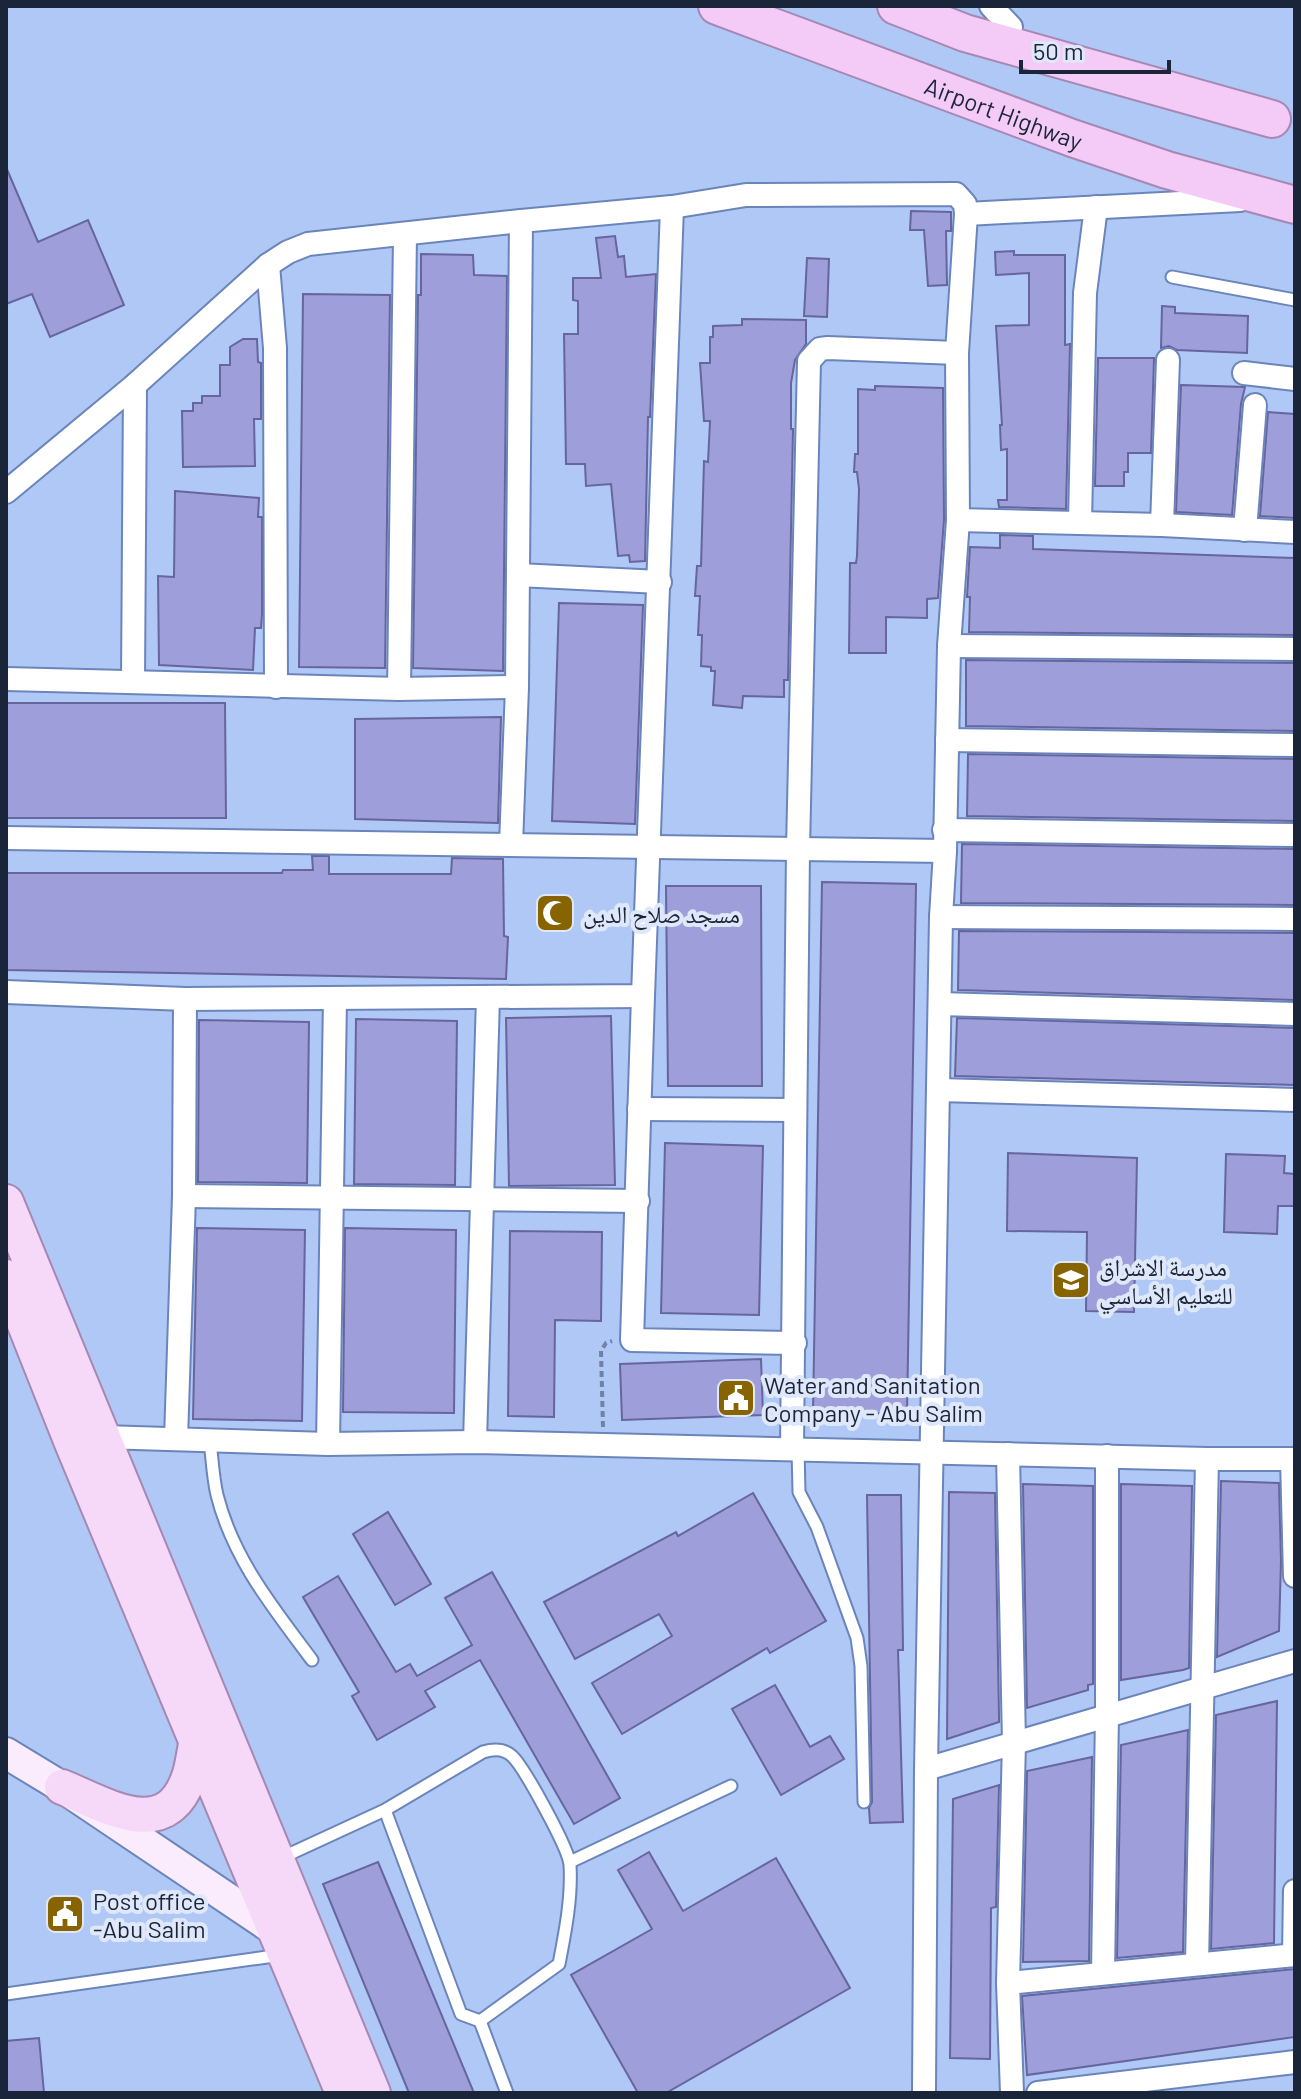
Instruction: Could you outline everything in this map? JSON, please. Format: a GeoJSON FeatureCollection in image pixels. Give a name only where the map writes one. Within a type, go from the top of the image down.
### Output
{"type":"FeatureCollection","features":[{"type":"Feature","properties":{"kind":"highway","name":"Airport Highway"},"geometry":{"type":"LineString","coordinates":[[717,6],[743,13],[1072,138],[1167,170],[1282,202]]}},
{"type":"Feature","properties":{"kind":"highway"},"geometry":{"type":"LineString","coordinates":[[896,6],[965,33],[1283,122]]}},
{"type":"Feature","properties":{"kind":"highway"},"geometry":{"type":"LineString","coordinates":[[946,6],[1001,17],[1283,122]]}},
{"type":"Feature","properties":{"kind":"main road"},"geometry":{"type":"LineString","coordinates":[[6,1202],[373,2093]]}},
{"type":"Feature","properties":{"kind":"main road"},"geometry":{"type":"LineString","coordinates":[[6,1277],[78,1458],[343,2093]]}},
{"type":"Feature","properties":{"kind":"main road"},"geometry":{"type":"LineString","coordinates":[[62,1787],[127,1814],[152,1816],[168,1808],[181,1794],[190,1777],[197,1740]]}},
{"type":"Feature","properties":{"kind":"main road"},"geometry":{"type":"LineString","coordinates":[[6,1753],[62,1787],[281,1942]]}},
{"type":"Feature","properties":{"kind":"street"},"geometry":{"type":"LineString","coordinates":[[6,492],[135,385],[268,265],[308,244],[672,207],[746,195],[956,194],[965,204],[957,353],[958,520],[949,646],[941,917],[926,1769],[924,2093]]}},
{"type":"Feature","properties":{"kind":"street"},"geometry":{"type":"LineString","coordinates":[[966,214],[1282,202]]}},
{"type":"Feature","properties":{"kind":"street"},"geometry":{"type":"LineString","coordinates":[[672,207],[632,1340],[795,1343]]}},
{"type":"Feature","properties":{"kind":"street"},"geometry":{"type":"LineString","coordinates":[[1080,522],[1085,293],[1096,207]]}},
{"type":"Feature","properties":{"kind":"street"},"geometry":{"type":"LineString","coordinates":[[511,845],[517,687],[521,221]]}},
{"type":"Feature","properties":{"kind":"street"},"geometry":{"type":"LineString","coordinates":[[399,689],[405,235]]}},
{"type":"Feature","properties":{"kind":"street"},"geometry":{"type":"LineString","coordinates":[[268,265],[275,348],[276,687]]}},
{"type":"Feature","properties":{"kind":"street"},"geometry":{"type":"LineString","coordinates":[[795,1449],[798,849],[809,361],[820,349],[828,348],[957,353]]}},
{"type":"Feature","properties":{"kind":"street"},"geometry":{"type":"LineString","coordinates":[[1162,525],[1168,360]]}},
{"type":"Feature","properties":{"kind":"street"},"geometry":{"type":"LineString","coordinates":[[1244,373],[1295,379]]}},
{"type":"Feature","properties":{"kind":"street"},"geometry":{"type":"LineString","coordinates":[[133,682],[135,385]]}},
{"type":"Feature","properties":{"kind":"street"},"geometry":{"type":"LineString","coordinates":[[1245,530],[1255,405]]}},
{"type":"Feature","properties":{"kind":"street"},"geometry":{"type":"LineString","coordinates":[[958,520],[1295,532]]}},
{"type":"Feature","properties":{"kind":"street"},"geometry":{"type":"LineString","coordinates":[[518,575],[660,582]]}},
{"type":"Feature","properties":{"kind":"street"},"geometry":{"type":"LineString","coordinates":[[949,646],[1295,649]]}},
{"type":"Feature","properties":{"kind":"street"},"geometry":{"type":"LineString","coordinates":[[6,679],[399,689],[517,687]]}},
{"type":"Feature","properties":{"kind":"street"},"geometry":{"type":"LineString","coordinates":[[947,740],[1295,745]]}},
{"type":"Feature","properties":{"kind":"street"},"geometry":{"type":"LineString","coordinates":[[6,838],[798,849],[945,840],[1295,835]]}},
{"type":"Feature","properties":{"kind":"street"},"geometry":{"type":"LineString","coordinates":[[941,917],[1295,919]]}},
{"type":"Feature","properties":{"kind":"street"},"geometry":{"type":"LineString","coordinates":[[6,992],[185,999],[643,996]]}},
{"type":"Feature","properties":{"kind":"street"},"geometry":{"type":"LineString","coordinates":[[475,1442],[488,997]]}},
{"type":"Feature","properties":{"kind":"street"},"geometry":{"type":"LineString","coordinates":[[328,1444],[335,998]]}},
{"type":"Feature","properties":{"kind":"street"},"geometry":{"type":"LineString","coordinates":[[176,1439],[184,1196],[185,999]]}},
{"type":"Feature","properties":{"kind":"street"},"geometry":{"type":"LineString","coordinates":[[940,1004],[1295,1014]]}},
{"type":"Feature","properties":{"kind":"street"},"geometry":{"type":"LineString","coordinates":[[939,1090],[1295,1100]]}},
{"type":"Feature","properties":{"kind":"street"},"geometry":{"type":"LineString","coordinates":[[639,1109],[795,1110]]}},
{"type":"Feature","properties":{"kind":"street"},"geometry":{"type":"LineString","coordinates":[[184,1196],[638,1201]]}},
{"type":"Feature","properties":{"kind":"street"},"geometry":{"type":"LineString","coordinates":[[103,1437],[328,1444],[475,1442],[1294,1459],[1295,1576]]}},
{"type":"Feature","properties":{"kind":"street"},"geometry":{"type":"LineString","coordinates":[[1008,1454],[1014,1742],[1008,1983],[1012,2093]]}},
{"type":"Feature","properties":{"kind":"street"},"geometry":{"type":"LineString","coordinates":[[1103,1973],[1107,1456]]}},
{"type":"Feature","properties":{"kind":"street"},"geometry":{"type":"LineString","coordinates":[[1197,1964],[1207,1459]]}},
{"type":"Feature","properties":{"kind":"street"},"geometry":{"type":"LineString","coordinates":[[926,1769],[1295,1661]]}},
{"type":"Feature","properties":{"kind":"street"},"geometry":{"type":"LineString","coordinates":[[1008,1983],[1295,1955],[1295,1891]]}},
{"type":"Feature","properties":{"kind":"street"},"geometry":{"type":"LineString","coordinates":[[1038,2093],[1295,2062]]}},
{"type":"Feature","properties":{"kind":"lane"},"geometry":{"type":"LineString","coordinates":[[1172,277],[1295,300]]}},
{"type":"Feature","properties":{"kind":"lane"},"geometry":{"type":"LineString","coordinates":[[210,1440],[217,1494],[243,1562],[312,1660]]}},
{"type":"Feature","properties":{"kind":"lane"},"geometry":{"type":"LineString","coordinates":[[795,1449],[799,1492],[822,1539],[857,1638],[861,1666],[864,1802]]}},
{"type":"Feature","properties":{"kind":"lane"},"geometry":{"type":"LineString","coordinates":[[278,1859],[385,1810],[483,1752],[495,1748],[511,1754],[532,1785],[570,1862],[566,1925],[559,1964],[480,2021]]}},
{"type":"Feature","properties":{"kind":"lane"},"geometry":{"type":"LineString","coordinates":[[570,1862],[731,1786]]}},
{"type":"Feature","properties":{"kind":"lane"},"geometry":{"type":"LineString","coordinates":[[385,1810],[461,2014],[480,2021],[507,2093]]}},
{"type":"Feature","properties":{"kind":"lane"},"geometry":{"type":"LineString","coordinates":[[6,1994],[281,1942]]}},
{"type":"Feature","properties":{"kind":"path"},"geometry":{"type":"LineString","coordinates":[[603,1445],[601,1351],[606,1343],[614,1339],[632,1340]]}},
{"type":"Feature","properties":{"kind":"building"},"geometry":{"type":"Polygon","coordinates":[[[6,167],[38,242],[88,220],[124,305],[50,337],[32,294],[6,304],[6,167]]]}},
{"type":"Feature","properties":{"kind":"building"},"geometry":{"type":"Polygon","coordinates":[[[911,211],[951,212],[951,231],[946,231],[947,285],[928,286],[924,230],[910,230],[911,211]]]}},
{"type":"Feature","properties":{"kind":"building"},"geometry":{"type":"Polygon","coordinates":[[[615,236],[618,257],[624,256],[626,277],[656,274],[648,417],[645,561],[630,562],[629,555],[618,556],[611,484],[586,486],[585,464],[566,464],[564,334],[578,334],[578,301],[573,300],[573,278],[601,278],[596,238],[615,236]]]}},
{"type":"Feature","properties":{"kind":"building"},"geometry":{"type":"Polygon","coordinates":[[[1014,251],[1014,255],[1065,255],[1065,345],[1070,344],[1066,509],[999,507],[998,500],[1007,500],[1007,449],[1001,450],[996,326],[1029,325],[1029,273],[996,275],[995,252],[1014,251]]]}},
{"type":"Feature","properties":{"kind":"building"},"geometry":{"type":"Polygon","coordinates":[[[421,254],[473,255],[474,275],[507,276],[503,671],[413,668],[421,254]]]}},
{"type":"Feature","properties":{"kind":"building"},"geometry":{"type":"Polygon","coordinates":[[[807,258],[829,259],[827,317],[804,316],[807,258]]]}},
{"type":"Feature","properties":{"kind":"building"},"geometry":{"type":"Polygon","coordinates":[[[303,294],[390,295],[385,668],[299,667],[303,294]]]}},
{"type":"Feature","properties":{"kind":"building"},"geometry":{"type":"Polygon","coordinates":[[[1162,306],[1175,307],[1175,313],[1248,316],[1247,353],[1177,350],[1169,346],[1161,348],[1162,306]]]}},
{"type":"Feature","properties":{"kind":"building"},"geometry":{"type":"Polygon","coordinates":[[[742,319],[806,320],[806,344],[795,360],[791,383],[793,429],[788,680],[784,680],[784,697],[743,696],[742,708],[713,705],[715,671],[711,671],[711,667],[701,666],[702,635],[698,635],[700,596],[695,596],[697,566],[701,566],[704,461],[708,462],[710,421],[704,421],[700,363],[710,363],[713,326],[742,325],[742,319]]]}},
{"type":"Feature","properties":{"kind":"building"},"geometry":{"type":"Polygon","coordinates":[[[243,339],[257,339],[258,362],[261,363],[261,419],[254,419],[255,466],[183,467],[182,411],[193,411],[193,403],[202,403],[202,396],[220,396],[220,365],[230,365],[230,347],[243,339]]]}},
{"type":"Feature","properties":{"kind":"building"},"geometry":{"type":"Polygon","coordinates":[[[1098,358],[1154,358],[1151,453],[1128,453],[1124,486],[1095,486],[1098,358]]]}},
{"type":"Feature","properties":{"kind":"building"},"geometry":{"type":"Polygon","coordinates":[[[1181,385],[1245,387],[1232,515],[1176,512],[1181,385]]]}},
{"type":"Feature","properties":{"kind":"building"},"geometry":{"type":"Polygon","coordinates":[[[875,386],[943,388],[944,520],[938,598],[927,599],[927,618],[886,617],[886,653],[849,653],[850,563],[856,563],[857,556],[859,489],[857,472],[854,472],[855,454],[858,454],[858,389],[875,390],[875,386]]]}},
{"type":"Feature","properties":{"kind":"building"},"geometry":{"type":"Polygon","coordinates":[[[1268,412],[1295,414],[1295,518],[1260,516],[1268,412]]]}},
{"type":"Feature","properties":{"kind":"building"},"geometry":{"type":"Polygon","coordinates":[[[175,491],[259,498],[258,517],[262,517],[262,614],[261,628],[255,628],[253,670],[159,665],[158,576],[174,577],[175,491]]]}},
{"type":"Feature","properties":{"kind":"building"},"geometry":{"type":"Polygon","coordinates":[[[1000,535],[1033,536],[1033,549],[1295,558],[1295,635],[969,632],[970,597],[967,597],[970,547],[1000,548],[1000,535]]]}},
{"type":"Feature","properties":{"kind":"building"},"geometry":{"type":"Polygon","coordinates":[[[559,603],[643,605],[635,824],[552,821],[559,603]]]}},
{"type":"Feature","properties":{"kind":"building"},"geometry":{"type":"Polygon","coordinates":[[[966,660],[1295,663],[1295,731],[966,726],[966,660]]]}},
{"type":"Feature","properties":{"kind":"building"},"geometry":{"type":"Polygon","coordinates":[[[6,703],[225,703],[226,818],[6,818],[6,703]]]}},
{"type":"Feature","properties":{"kind":"building"},"geometry":{"type":"Polygon","coordinates":[[[501,717],[498,823],[355,819],[355,719],[501,717]]]}},
{"type":"Feature","properties":{"kind":"building"},"geometry":{"type":"Polygon","coordinates":[[[968,754],[1295,759],[1295,821],[967,816],[968,754]]]}},
{"type":"Feature","properties":{"kind":"building"},"geometry":{"type":"Polygon","coordinates":[[[962,844],[1295,849],[1295,905],[961,903],[962,844]]]}},
{"type":"Feature","properties":{"kind":"building"},"geometry":{"type":"Polygon","coordinates":[[[312,856],[329,856],[329,874],[451,874],[452,858],[503,859],[504,936],[508,937],[506,979],[6,970],[6,873],[282,873],[283,870],[313,870],[312,856]]]}},
{"type":"Feature","properties":{"kind":"building"},"geometry":{"type":"Polygon","coordinates":[[[822,882],[916,884],[907,1414],[813,1412],[822,882]]]}},
{"type":"Feature","properties":{"kind":"building"},"geometry":{"type":"Polygon","coordinates":[[[666,886],[761,886],[762,1086],[668,1086],[666,886]]]}},
{"type":"Feature","properties":{"kind":"building"},"geometry":{"type":"Polygon","coordinates":[[[959,931],[1295,933],[1295,1000],[958,990],[959,931]]]}},
{"type":"Feature","properties":{"kind":"building"},"geometry":{"type":"Polygon","coordinates":[[[611,1016],[615,1185],[509,1186],[506,1018],[611,1016]]]}},
{"type":"Feature","properties":{"kind":"building"},"geometry":{"type":"Polygon","coordinates":[[[957,1018],[1295,1028],[1295,1085],[955,1076],[957,1018]]]}},
{"type":"Feature","properties":{"kind":"building"},"geometry":{"type":"Polygon","coordinates":[[[356,1019],[457,1021],[455,1185],[354,1184],[356,1019]]]}},
{"type":"Feature","properties":{"kind":"building"},"geometry":{"type":"Polygon","coordinates":[[[199,1020],[309,1022],[307,1183],[198,1182],[199,1020]]]}},
{"type":"Feature","properties":{"kind":"building"},"geometry":{"type":"Polygon","coordinates":[[[665,1143],[763,1146],[759,1315],[661,1313],[665,1143]]]}},
{"type":"Feature","properties":{"kind":"building"},"geometry":{"type":"Polygon","coordinates":[[[1008,1153],[1137,1158],[1134,1312],[1086,1311],[1087,1232],[1007,1231],[1008,1153]]]}},
{"type":"Feature","properties":{"kind":"building"},"geometry":{"type":"Polygon","coordinates":[[[1226,1154],[1285,1156],[1284,1173],[1295,1174],[1295,1206],[1278,1206],[1277,1234],[1224,1232],[1226,1154]]]}},
{"type":"Feature","properties":{"kind":"building"},"geometry":{"type":"Polygon","coordinates":[[[197,1228],[305,1230],[302,1421],[193,1419],[197,1228]]]}},
{"type":"Feature","properties":{"kind":"building"},"geometry":{"type":"Polygon","coordinates":[[[345,1228],[456,1230],[454,1413],[343,1412],[345,1228]]]}},
{"type":"Feature","properties":{"kind":"building"},"geometry":{"type":"Polygon","coordinates":[[[510,1231],[602,1232],[601,1321],[555,1320],[554,1417],[508,1416],[510,1231]]]}},
{"type":"Feature","properties":{"kind":"building"},"geometry":{"type":"Polygon","coordinates":[[[761,1359],[763,1415],[622,1420],[620,1364],[761,1359]]]}},
{"type":"Feature","properties":{"kind":"building"},"geometry":{"type":"Polygon","coordinates":[[[1221,1481],[1279,1483],[1281,1561],[1279,1631],[1217,1657],[1221,1481]]]}},
{"type":"Feature","properties":{"kind":"building"},"geometry":{"type":"Polygon","coordinates":[[[1023,1484],[1093,1486],[1093,1684],[1088,1685],[1088,1690],[1027,1708],[1023,1484]]]}},
{"type":"Feature","properties":{"kind":"building"},"geometry":{"type":"Polygon","coordinates":[[[1121,1484],[1192,1486],[1189,1668],[1121,1680],[1121,1484]]]}},
{"type":"Feature","properties":{"kind":"building"},"geometry":{"type":"Polygon","coordinates":[[[949,1492],[995,1493],[999,1722],[947,1739],[949,1492]]]}},
{"type":"Feature","properties":{"kind":"building"},"geometry":{"type":"Polygon","coordinates":[[[753,1493],[826,1621],[770,1653],[767,1648],[622,1734],[592,1683],[672,1636],[659,1614],[575,1659],[544,1602],[676,1532],[678,1536],[753,1493]]]}},
{"type":"Feature","properties":{"kind":"building"},"geometry":{"type":"Polygon","coordinates":[[[867,1495],[901,1495],[903,1650],[898,1650],[903,1822],[870,1823],[867,1495]]]}},
{"type":"Feature","properties":{"kind":"building"},"geometry":{"type":"Polygon","coordinates":[[[388,1512],[431,1584],[395,1605],[353,1534],[388,1512]]]}},
{"type":"Feature","properties":{"kind":"building"},"geometry":{"type":"Polygon","coordinates":[[[492,1572],[620,1798],[574,1824],[480,1660],[425,1691],[435,1707],[377,1740],[352,1696],[359,1692],[303,1597],[338,1576],[396,1672],[410,1664],[417,1676],[472,1645],[445,1598],[492,1572]]]}},
{"type":"Feature","properties":{"kind":"building"},"geometry":{"type":"Polygon","coordinates":[[[775,1685],[810,1747],[830,1736],[844,1759],[781,1795],[732,1709],[775,1685]]]}},
{"type":"Feature","properties":{"kind":"building"},"geometry":{"type":"Polygon","coordinates":[[[1277,1701],[1274,1943],[1211,1949],[1216,1715],[1277,1701]]]}},
{"type":"Feature","properties":{"kind":"building"},"geometry":{"type":"Polygon","coordinates":[[[1188,1730],[1183,1952],[1117,1958],[1121,1745],[1188,1730]]]}},
{"type":"Feature","properties":{"kind":"building"},"geometry":{"type":"Polygon","coordinates":[[[1092,1757],[1089,1961],[1023,1962],[1027,1771],[1092,1757]]]}},
{"type":"Feature","properties":{"kind":"building"},"geometry":{"type":"Polygon","coordinates":[[[999,1785],[996,1907],[991,1908],[990,2059],[950,2058],[953,1799],[999,1785]]]}},
{"type":"Feature","properties":{"kind":"building"},"geometry":{"type":"Polygon","coordinates":[[[649,1852],[683,1911],[776,1858],[850,1988],[666,2093],[638,2093],[571,1975],[652,1929],[618,1870],[649,1852]]]}},
{"type":"Feature","properties":{"kind":"building"},"geometry":{"type":"Polygon","coordinates":[[[378,1862],[474,2093],[409,2093],[323,1884],[378,1862]]]}},
{"type":"Feature","properties":{"kind":"building"},"geometry":{"type":"Polygon","coordinates":[[[1295,1969],[1295,2037],[1027,2075],[1022,1996],[1295,1969]]]}},
{"type":"Feature","properties":{"kind":"building"},"geometry":{"type":"Polygon","coordinates":[[[39,2038],[44,2093],[6,2093],[6,2041],[39,2038]]]}},
{"type":"Feature","properties":{"kind":"place","name":"مسجد صلاح الدين"},"geometry":{"type":"Point","coordinates":[555,913]}},
{"type":"Feature","properties":{"kind":"place","name":"مدرسة الاشراق للتعليم الأساسي"},"geometry":{"type":"Point","coordinates":[1071,1280]}},
{"type":"Feature","properties":{"kind":"place","name":"Water and Sanitation Company - Abu Salim"},"geometry":{"type":"Point","coordinates":[736,1398]}},
{"type":"Feature","properties":{"kind":"place","name":"Post office -Abu Salim"},"geometry":{"type":"Point","coordinates":[65,1914]}}]}
